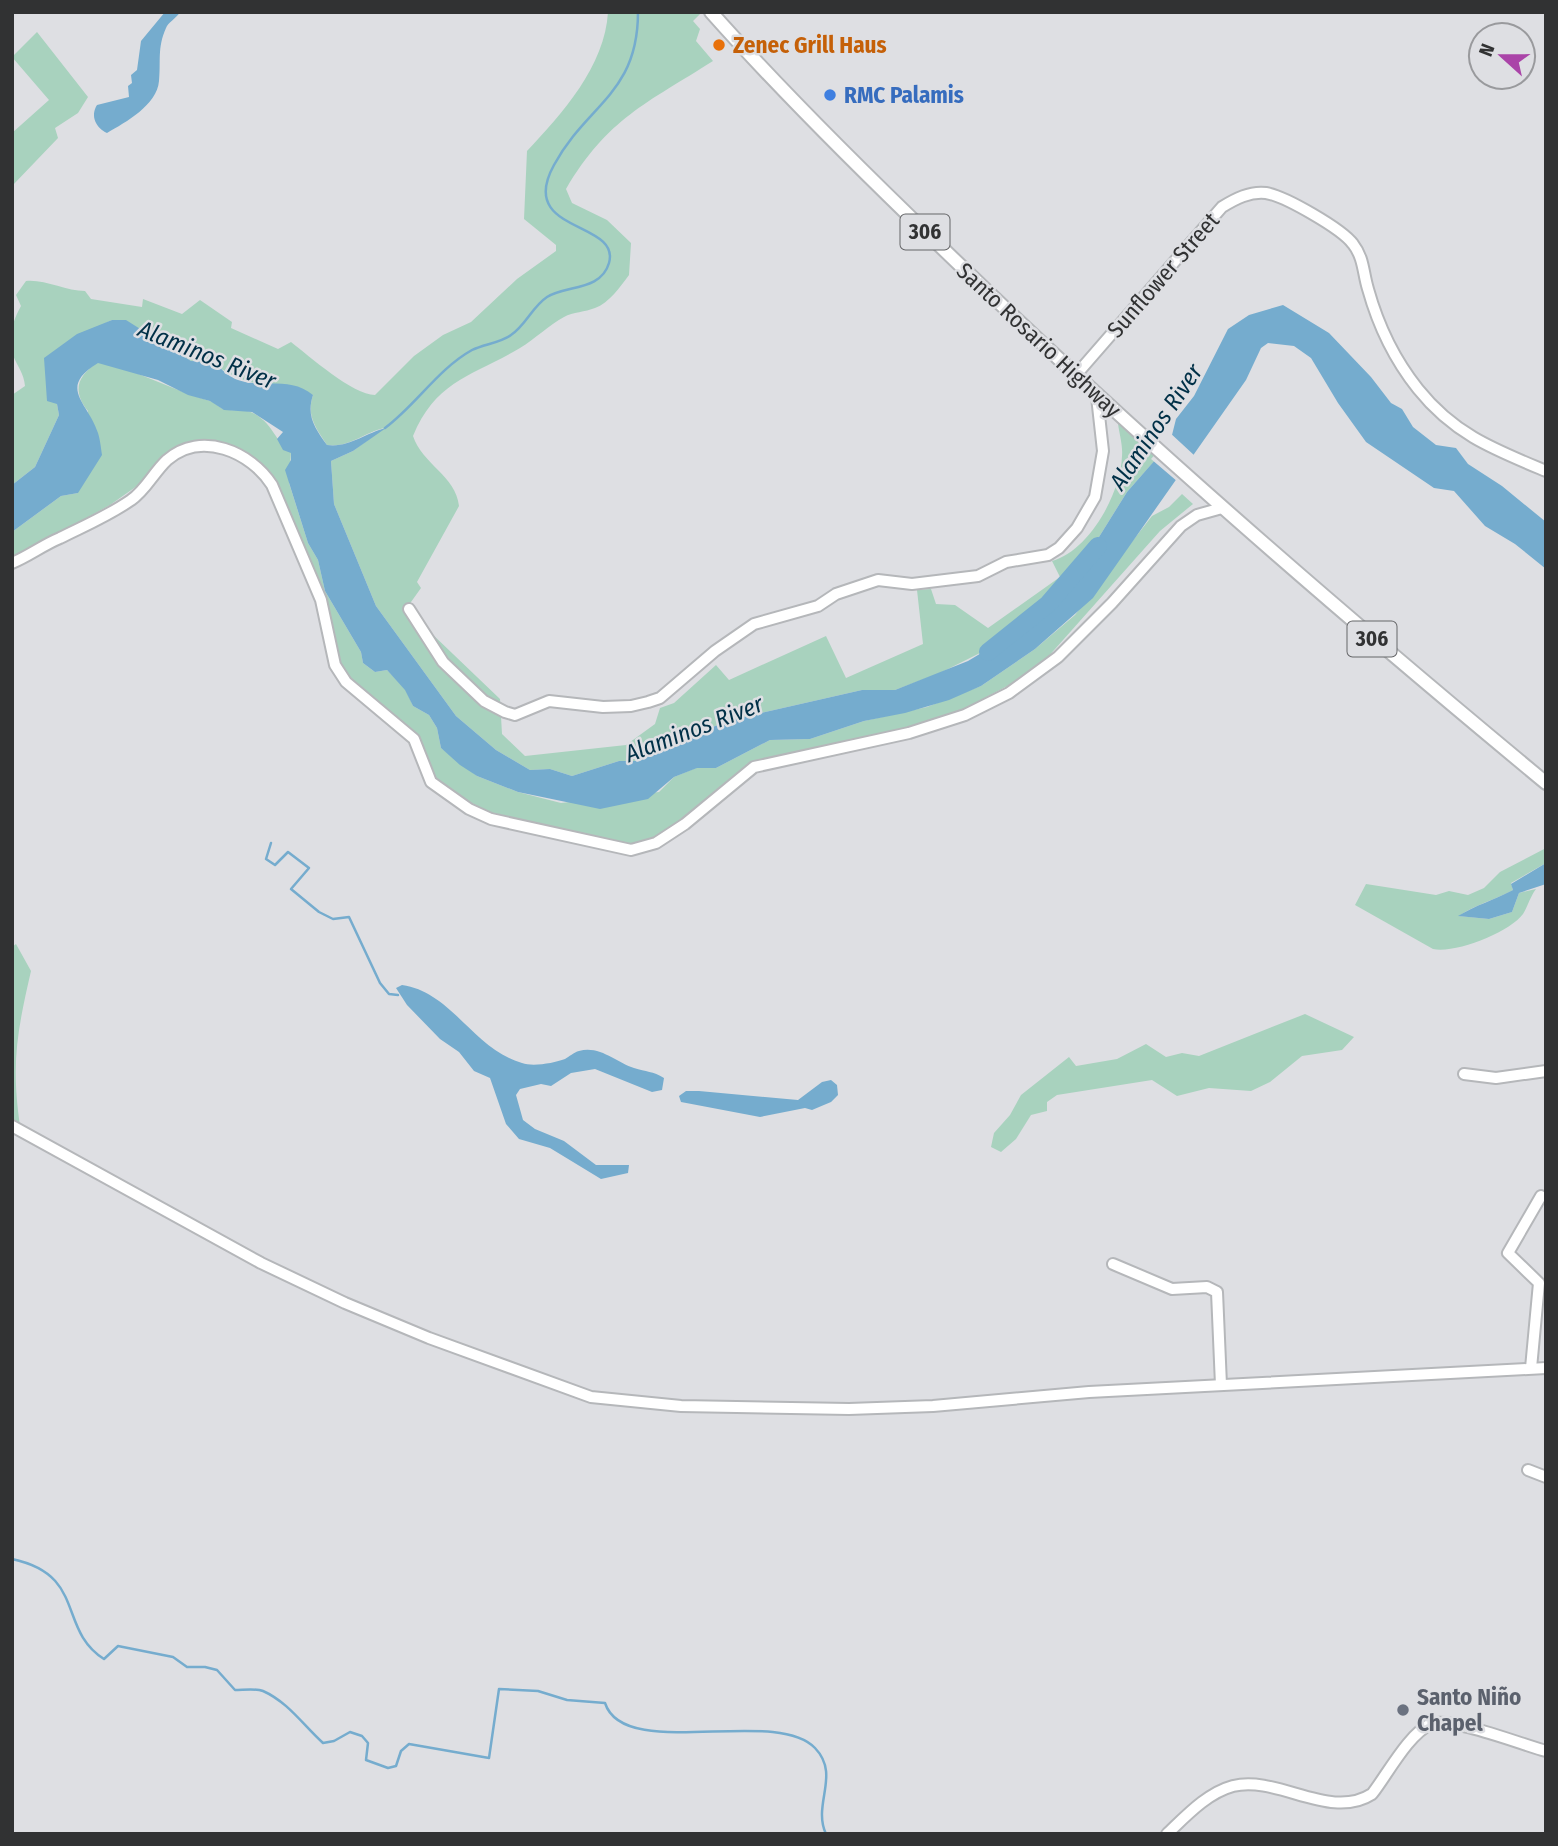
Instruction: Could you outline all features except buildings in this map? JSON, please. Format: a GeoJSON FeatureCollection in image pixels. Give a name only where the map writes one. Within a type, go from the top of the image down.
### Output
{"type":"FeatureCollection","features":[{"type":"Feature","properties":{"kind":"main road","name":"Santo Rosario Highway"},"geometry":{"type":"LineString","coordinates":[[711,12],[846,154],[1074,376],[1384,650],[1546,783]]}},
{"type":"Feature","properties":{"kind":"street","name":"Sunflower Street"},"geometry":{"type":"LineString","coordinates":[[1074,376],[1222,207],[1238,198],[1267,194],[1337,230],[1353,243],[1363,262],[1367,286],[1387,341],[1405,372],[1448,422],[1488,446],[1546,471]]}},
{"type":"Feature","properties":{"kind":"street"},"geometry":{"type":"LineString","coordinates":[[409,609],[443,662],[484,701],[505,712],[515,715],[549,701],[603,707],[648,702],[660,698],[715,651],[754,624],[818,606],[836,594],[878,580],[912,584],[978,576],[1006,562],[1048,555],[1059,548],[1077,528],[1095,497],[1103,451],[1097,397]]}},
{"type":"Feature","properties":{"kind":"street"},"geometry":{"type":"LineString","coordinates":[[12,563],[110,514],[135,498],[167,460],[181,450],[196,446],[228,449],[263,471],[272,485],[321,600],[335,665],[346,682],[414,739],[431,782],[469,809],[491,819],[631,850],[656,843],[685,824],[754,767],[909,733],[965,715],[1009,693],[1058,657],[1112,603],[1181,526],[1197,515],[1222,508]]}},
{"type":"Feature","properties":{"kind":"street"},"geometry":{"type":"LineString","coordinates":[[1464,1074],[1496,1078],[1546,1071]]}},
{"type":"Feature","properties":{"kind":"street"},"geometry":{"type":"LineString","coordinates":[[12,1126],[261,1263],[354,1307],[591,1397],[681,1406],[849,1409],[1221,1385],[1546,1368]]}},
{"type":"Feature","properties":{"kind":"street"},"geometry":{"type":"LineString","coordinates":[[1531,1368],[1539,1283],[1508,1253],[1541,1196]]}},
{"type":"Feature","properties":{"kind":"street"},"geometry":{"type":"LineString","coordinates":[[1113,1264],[1172,1289],[1207,1287],[1217,1292],[1221,1385]]}},
{"type":"Feature","properties":{"kind":"street"},"geometry":{"type":"LineString","coordinates":[[1528,1470],[1546,1477]]}},
{"type":"Feature","properties":{"kind":"street"},"geometry":{"type":"LineString","coordinates":[[1167,1834],[1210,1798],[1223,1790],[1244,1784],[1333,1801],[1364,1799],[1372,1794],[1418,1732],[1434,1723],[1452,1724],[1546,1751]]}},
{"type":"Feature","properties":{"kind":"green space"},"geometry":{"type":"Polygon","coordinates":[[[608,12],[702,12],[693,21],[700,29],[696,41],[713,61],[630,114],[597,145],[566,189],[572,203],[607,220],[631,243],[629,275],[600,306],[564,317],[520,348],[472,373],[445,391],[422,417],[413,436],[424,455],[452,486],[459,506],[417,582],[421,588],[406,609],[500,699],[502,734],[525,756],[626,745],[655,724],[660,708],[674,703],[716,665],[729,680],[826,636],[846,678],[923,644],[917,590],[931,589],[936,604],[955,605],[988,628],[1060,577],[1052,561],[1078,546],[1100,519],[1116,487],[1120,471],[1122,452],[1118,423],[1157,458],[1127,492],[1066,590],[996,645],[940,673],[895,690],[862,690],[739,718],[671,741],[635,761],[619,761],[572,776],[550,769],[530,770],[496,750],[456,716],[376,606],[334,504],[331,461],[353,451],[384,428],[349,442],[327,445],[311,416],[313,395],[245,380],[207,359],[191,361],[143,330],[112,320],[95,328],[57,404],[59,415],[35,467],[12,485],[12,395],[25,386],[11,349],[11,336],[13,323],[21,306],[16,295],[26,281],[85,291],[91,299],[142,307],[143,299],[182,314],[200,300],[232,322],[231,328],[278,349],[291,342],[355,389],[375,395],[414,356],[443,335],[471,322],[517,279],[556,251],[556,245],[524,219],[527,151],[580,88],[599,51],[608,12]]]}},
{"type":"Feature","properties":{"kind":"green space"},"geometry":{"type":"Polygon","coordinates":[[[37,32],[88,97],[78,113],[55,128],[58,138],[12,186],[12,133],[49,100],[12,57],[37,32]]]}},
{"type":"Feature","properties":{"kind":"green space"},"geometry":{"type":"Polygon","coordinates":[[[98,362],[141,375],[228,410],[251,412],[267,423],[291,452],[289,483],[308,543],[318,560],[325,591],[361,652],[363,663],[375,672],[387,670],[406,690],[413,706],[429,715],[437,728],[441,748],[477,776],[518,792],[561,803],[659,792],[674,777],[696,768],[716,768],[770,740],[810,739],[864,721],[927,707],[981,686],[1035,649],[1075,615],[1152,516],[1169,507],[1182,494],[1193,504],[1160,531],[1047,658],[1011,684],[960,711],[910,728],[769,760],[654,841],[631,848],[528,826],[477,810],[435,781],[422,748],[345,677],[338,659],[329,610],[259,463],[195,445],[110,505],[12,559],[12,532],[61,496],[78,493],[88,411],[80,397],[79,384],[85,373],[98,362]]]}},
{"type":"Feature","properties":{"kind":"green space"},"geometry":{"type":"Polygon","coordinates":[[[1546,848],[1546,863],[1511,883],[1513,890],[1459,916],[1489,919],[1512,912],[1519,893],[1536,889],[1523,914],[1516,921],[1495,934],[1468,945],[1443,950],[1433,949],[1355,905],[1366,884],[1436,895],[1449,891],[1468,895],[1484,888],[1500,872],[1546,848]]]}},
{"type":"Feature","properties":{"kind":"green space"},"geometry":{"type":"Polygon","coordinates":[[[16,944],[31,971],[17,1048],[16,1084],[20,1126],[12,1122],[12,947],[16,944]]]}},
{"type":"Feature","properties":{"kind":"green space"},"geometry":{"type":"Polygon","coordinates":[[[1305,1014],[1354,1037],[1342,1050],[1302,1056],[1270,1082],[1251,1091],[1209,1088],[1177,1096],[1152,1080],[1057,1095],[1047,1102],[1047,1111],[1031,1115],[1016,1139],[1001,1152],[991,1147],[994,1133],[1010,1115],[1021,1095],[1069,1057],[1076,1066],[1117,1059],[1146,1044],[1166,1057],[1182,1053],[1199,1056],[1305,1014]]]}},
{"type":"Feature","properties":{"kind":"water"},"geometry":{"type":"Polygon","coordinates":[[[165,12],[180,12],[167,26],[163,35],[157,90],[139,112],[107,133],[95,121],[95,109],[97,105],[129,97],[128,86],[132,83],[131,75],[137,70],[141,41],[165,12]]]}},
{"type":"Feature","properties":{"kind":"water"},"geometry":{"type":"Polygon","coordinates":[[[1283,305],[1329,333],[1371,377],[1391,403],[1402,409],[1413,427],[1436,445],[1456,448],[1468,464],[1502,486],[1546,522],[1546,569],[1515,544],[1485,526],[1454,491],[1434,488],[1366,442],[1311,358],[1294,346],[1268,343],[1261,348],[1246,380],[1093,598],[1035,649],[981,686],[949,700],[864,721],[810,739],[770,740],[716,768],[697,768],[674,777],[648,799],[600,809],[518,792],[477,776],[441,748],[437,728],[429,715],[413,706],[405,690],[387,670],[375,672],[363,663],[361,652],[325,591],[318,560],[308,543],[285,470],[291,460],[291,453],[283,450],[277,439],[283,432],[252,412],[224,410],[210,401],[188,395],[158,380],[98,363],[79,380],[77,388],[98,433],[102,455],[78,493],[61,496],[12,532],[12,485],[35,467],[59,415],[57,404],[47,401],[44,358],[77,334],[112,320],[126,320],[191,361],[216,362],[226,374],[238,380],[289,384],[301,388],[313,395],[311,416],[327,445],[350,442],[386,428],[353,451],[331,461],[334,504],[376,606],[456,716],[496,750],[530,770],[550,769],[572,776],[619,761],[635,761],[671,741],[739,718],[862,690],[895,690],[968,661],[1018,631],[1066,590],[1127,492],[1170,443],[1176,419],[1194,396],[1228,329],[1249,315],[1283,305]]]}},
{"type":"Feature","properties":{"kind":"water"},"geometry":{"type":"Polygon","coordinates":[[[1546,863],[1546,884],[1519,893],[1512,912],[1489,919],[1458,916],[1513,890],[1511,884],[1546,863]]]}},
{"type":"Feature","properties":{"kind":"water"},"geometry":{"type":"Polygon","coordinates":[[[402,985],[435,998],[490,1046],[522,1063],[549,1063],[565,1059],[575,1052],[594,1050],[628,1066],[664,1078],[662,1090],[652,1092],[595,1069],[571,1073],[551,1086],[541,1084],[520,1089],[516,1095],[523,1120],[535,1129],[564,1141],[596,1165],[629,1165],[628,1173],[601,1179],[550,1148],[519,1139],[506,1124],[490,1078],[474,1071],[459,1052],[440,1039],[407,1005],[396,988],[402,985]]]}},
{"type":"Feature","properties":{"kind":"water"},"geometry":{"type":"Polygon","coordinates":[[[831,1080],[837,1085],[838,1095],[831,1102],[812,1110],[805,1108],[760,1117],[681,1102],[679,1096],[686,1091],[699,1091],[798,1100],[822,1082],[831,1080]]]}},
{"type":"Feature","properties":{"kind":"pier"},"geometry":{"type":"Polygon","coordinates":[[[1168,431],[1195,456],[1178,482],[1151,459],[1166,442],[1168,431]]]}},
{"type":"Feature","properties":{"kind":"waterway"},"geometry":{"type":"LineString","coordinates":[[385,428],[460,358],[472,350],[511,335],[547,297],[591,283],[605,272],[609,263],[609,249],[600,239],[558,215],[548,203],[546,187],[554,165],[567,144],[608,96],[630,62],[636,40],[638,12]]}},
{"type":"Feature","properties":{"kind":"waterway","name":"Alaminos River"},"geometry":{"type":"LineString","coordinates":[[988,652],[1048,604],[1098,546]]}},
{"type":"Feature","properties":{"kind":"waterway"},"geometry":{"type":"LineString","coordinates":[[271,843],[266,859],[275,865],[288,852],[309,868],[291,889],[319,912],[333,919],[349,917],[380,983],[389,994],[398,995]]}},
{"type":"Feature","properties":{"kind":"waterway"},"geometry":{"type":"LineString","coordinates":[[12,1559],[36,1567],[51,1577],[62,1590],[80,1633],[90,1647],[104,1659],[118,1646],[173,1657],[187,1667],[217,1670],[235,1690],[260,1690],[280,1701],[323,1743],[334,1741],[350,1732],[362,1736],[368,1743],[366,1760],[388,1768],[396,1766],[401,1751],[409,1744],[489,1758],[499,1689],[538,1691],[567,1700],[605,1703],[618,1720],[640,1729],[669,1732],[768,1732],[795,1736],[815,1748],[826,1769],[822,1812],[826,1834]]}},
{"type":"Feature","properties":{"kind":"place","name":"Zenec Grill Haus"},"geometry":{"type":"Point","coordinates":[719,45]}},
{"type":"Feature","properties":{"kind":"place","name":"RMC Palamis"},"geometry":{"type":"Point","coordinates":[830,95]}},
{"type":"Feature","properties":{"kind":"place","name":"Santo Niño Chapel"},"geometry":{"type":"Point","coordinates":[1403,1710]}}]}
